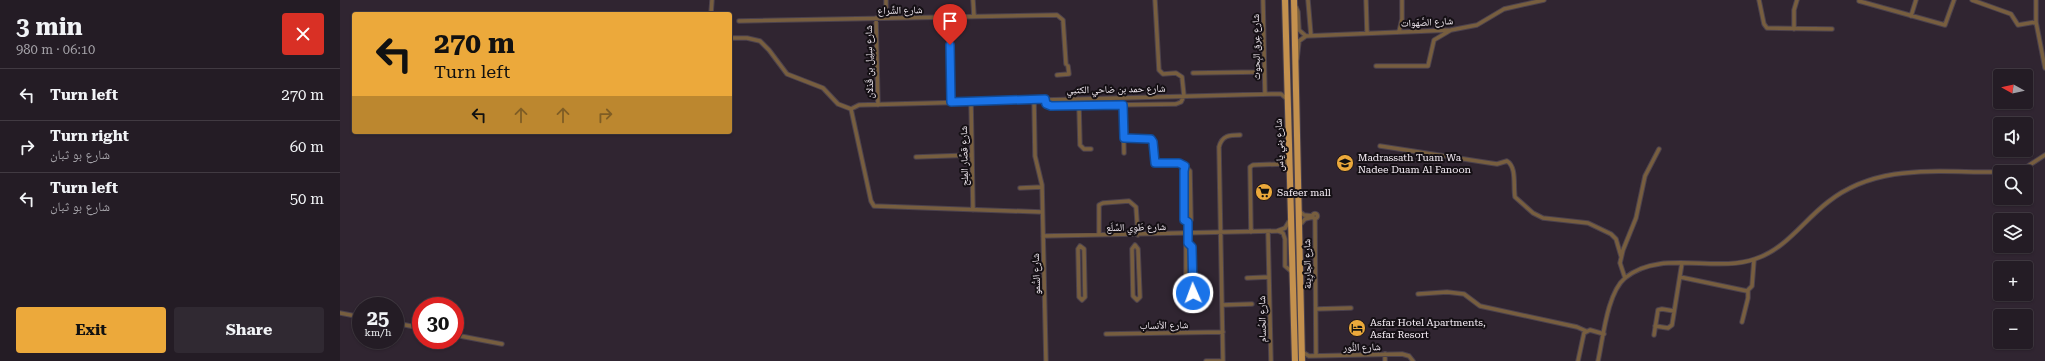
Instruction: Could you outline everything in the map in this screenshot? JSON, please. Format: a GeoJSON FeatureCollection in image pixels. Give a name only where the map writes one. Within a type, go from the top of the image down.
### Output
{"type":"FeatureCollection","features":[{"type":"Feature","properties":{"kind":"main road","name":"شارع بني ياس"},"geometry":{"type":"LineString","coordinates":[[1285,0],[1295,361]]}},
{"type":"Feature","properties":{"kind":"main road","name":"شارع بني ياس"},"geometry":{"type":"LineString","coordinates":[[1294,3],[1298,228],[1303,361]]}},
{"type":"Feature","properties":{"kind":"main road"},"geometry":{"type":"LineString","coordinates":[[1287,68],[1296,75]]}},
{"type":"Feature","properties":{"kind":"main road"},"geometry":{"type":"LineString","coordinates":[[1291,242],[1294,246],[1294,259],[1299,259]]}},
{"type":"Feature","properties":{"kind":"street"},"geometry":{"type":"LineString","coordinates":[[711,12],[712,0]]}},
{"type":"Feature","properties":{"kind":"street"},"geometry":{"type":"LineString","coordinates":[[886,0],[886,18]]}},
{"type":"Feature","properties":{"kind":"street"},"geometry":{"type":"LineString","coordinates":[[973,0],[974,16]]}},
{"type":"Feature","properties":{"kind":"street"},"geometry":{"type":"LineString","coordinates":[[1045,99],[1046,104],[1050,106],[1177,104],[1182,101],[1184,96],[1184,82],[1181,76],[1176,73],[1163,74],[1159,70],[1155,0]]}},
{"type":"Feature","properties":{"kind":"street","name":"شارع عِرق البِحوث"},"geometry":{"type":"LineString","coordinates":[[1263,0],[1265,94]]}},
{"type":"Feature","properties":{"kind":"street"},"geometry":{"type":"LineString","coordinates":[[1308,0],[1311,36]]}},
{"type":"Feature","properties":{"kind":"street"},"geometry":{"type":"LineString","coordinates":[[1366,0],[1367,32]]}},
{"type":"Feature","properties":{"kind":"street"},"geometry":{"type":"LineString","coordinates":[[1398,32],[1402,19],[1402,0]]}},
{"type":"Feature","properties":{"kind":"street","name":"شارع الصَّهَوات"},"geometry":{"type":"LineString","coordinates":[[1306,36],[1367,32],[1451,30],[1477,25],[1504,9],[1544,0]]}},
{"type":"Feature","properties":{"kind":"street"},"geometry":{"type":"LineString","coordinates":[[1760,0],[1764,24],[1767,28],[1832,29]]}},
{"type":"Feature","properties":{"kind":"street"},"geometry":{"type":"LineString","coordinates":[[1794,29],[1794,10],[1797,0]]}},
{"type":"Feature","properties":{"kind":"street"},"geometry":{"type":"LineString","coordinates":[[1911,16],[1916,0]]}},
{"type":"Feature","properties":{"kind":"street"},"geometry":{"type":"LineString","coordinates":[[1860,1],[1946,25],[1954,0]]}},
{"type":"Feature","properties":{"kind":"street"},"geometry":{"type":"LineString","coordinates":[[1972,0],[2011,14],[2018,26],[2036,22]]}},
{"type":"Feature","properties":{"kind":"street"},"geometry":{"type":"LineString","coordinates":[[2036,0],[2036,22],[2045,68]]}},
{"type":"Feature","properties":{"kind":"street"},"geometry":{"type":"LineString","coordinates":[[1294,3],[1298,12],[1299,30],[1306,36],[1299,41],[1296,61]]}},
{"type":"Feature","properties":{"kind":"street","name":"شارع الشِّراع"},"geometry":{"type":"LineString","coordinates":[[739,21],[1059,15],[1063,20],[1069,74],[1057,75]]}},
{"type":"Feature","properties":{"kind":"street"},"geometry":{"type":"LineString","coordinates":[[949,17],[951,102]]}},
{"type":"Feature","properties":{"kind":"street","name":"شارع سِلِيل بن قَذلان"},"geometry":{"type":"LineString","coordinates":[[876,18],[878,105]]}},
{"type":"Feature","properties":{"kind":"street"},"geometry":{"type":"LineString","coordinates":[[1376,66],[1428,66],[1434,40],[1451,30]]}},
{"type":"Feature","properties":{"kind":"street"},"geometry":{"type":"LineString","coordinates":[[732,38],[747,38],[760,41],[767,47],[787,74],[823,88],[838,104],[851,109],[874,206],[1042,212]]}},
{"type":"Feature","properties":{"kind":"street"},"geometry":{"type":"LineString","coordinates":[[1192,73],[1258,72],[1264,70]]}},
{"type":"Feature","properties":{"kind":"street"},"geometry":{"type":"LineString","coordinates":[[1258,72],[1260,76],[1264,78]]}},
{"type":"Feature","properties":{"kind":"street"},"geometry":{"type":"LineString","coordinates":[[1287,87],[1281,94],[1287,99]]}},
{"type":"Feature","properties":{"kind":"street","name":"شارع حمد بن ضاحي الكتبي"},"geometry":{"type":"LineString","coordinates":[[851,109],[856,106],[1034,99],[1281,94]]}},
{"type":"Feature","properties":{"kind":"street","name":"شارع السُّمو"},"geometry":{"type":"LineString","coordinates":[[1034,99],[1035,156],[1042,187],[1046,361]]}},
{"type":"Feature","properties":{"kind":"street","name":"شارع قصَّار المِلح"},"geometry":{"type":"LineString","coordinates":[[971,102],[973,210]]}},
{"type":"Feature","properties":{"kind":"street"},"geometry":{"type":"LineString","coordinates":[[1123,105],[1124,153]]}},
{"type":"Feature","properties":{"kind":"street"},"geometry":{"type":"LineString","coordinates":[[852,116],[856,106]]}},
{"type":"Feature","properties":{"kind":"street"},"geometry":{"type":"LineString","coordinates":[[1079,106],[1080,145],[1084,149],[1091,149]]}},
{"type":"Feature","properties":{"kind":"street"},"geometry":{"type":"LineString","coordinates":[[1206,361],[1223,361],[1219,147],[1221,140],[1226,136],[1240,135]]}},
{"type":"Feature","properties":{"kind":"street"},"geometry":{"type":"LineString","coordinates":[[1124,138],[1152,139],[1154,161],[1158,164],[1179,163],[1190,171],[1190,220],[1188,222],[1188,243],[1186,246],[1186,294],[1190,298],[1193,293],[1192,247],[1188,243]]}},
{"type":"Feature","properties":{"kind":"street"},"geometry":{"type":"LineString","coordinates":[[1380,146],[1497,164],[1507,160],[1512,163],[1515,197],[1533,214],[1543,218],[1588,224],[1611,234],[1616,239],[1622,256]]}},
{"type":"Feature","properties":{"kind":"street"},"geometry":{"type":"LineString","coordinates":[[1624,278],[1621,268],[1622,256],[1638,212],[1645,176],[1659,149]]}},
{"type":"Feature","properties":{"kind":"street"},"geometry":{"type":"LineString","coordinates":[[916,157],[972,155]]}},
{"type":"Feature","properties":{"kind":"street"},"geometry":{"type":"LineString","coordinates":[[2030,165],[2045,155]]}},
{"type":"Feature","properties":{"kind":"street"},"geometry":{"type":"LineString","coordinates":[[1251,232],[1250,167],[1253,165],[1283,164],[1289,157]]}},
{"type":"Feature","properties":{"kind":"street"},"geometry":{"type":"LineString","coordinates":[[1186,168],[1184,171],[1184,220],[1188,222]]}},
{"type":"Feature","properties":{"kind":"street"},"geometry":{"type":"LineString","coordinates":[[1598,361],[1614,295],[1624,278],[1648,267],[1682,263],[1724,264],[1754,260],[1783,244],[1831,199],[1862,183],[1891,175],[1927,170],[1993,172]]}},
{"type":"Feature","properties":{"kind":"street"},"geometry":{"type":"LineString","coordinates":[[1020,188],[1042,187]]}},
{"type":"Feature","properties":{"kind":"street"},"geometry":{"type":"LineString","coordinates":[[1099,235],[1099,205],[1103,203],[1129,201],[1136,207],[1136,235],[1132,249],[1133,296],[1137,300],[1140,297],[1138,249],[1134,245]]}},
{"type":"Feature","properties":{"kind":"street"},"geometry":{"type":"LineString","coordinates":[[1298,210],[1313,217]]}},
{"type":"Feature","properties":{"kind":"street"},"geometry":{"type":"LineString","coordinates":[[1298,228],[1305,219],[1313,217]]}},
{"type":"Feature","properties":{"kind":"street","name":"شارع الجارِينة"},"geometry":{"type":"LineString","coordinates":[[1313,217],[1318,356],[1320,361]]}},
{"type":"Feature","properties":{"kind":"street"},"geometry":{"type":"LineString","coordinates":[[1291,218],[1287,226],[1277,231],[1284,236],[1285,266],[1292,273]]}},
{"type":"Feature","properties":{"kind":"street","name":"شارع طَوِي السِّلَع"},"geometry":{"type":"LineString","coordinates":[[1043,236],[1277,231]]}},
{"type":"Feature","properties":{"kind":"street","name":"شارع الحُسام"},"geometry":{"type":"LineString","coordinates":[[1268,232],[1271,361]]}},
{"type":"Feature","properties":{"kind":"street"},"geometry":{"type":"LineString","coordinates":[[1080,236],[1080,246],[1078,249],[1079,296],[1082,300],[1085,297],[1084,249],[1080,246]]}},
{"type":"Feature","properties":{"kind":"street"},"geometry":{"type":"LineString","coordinates":[[1680,277],[1743,291],[1748,290],[1752,286],[1754,260]]}},
{"type":"Feature","properties":{"kind":"street"},"geometry":{"type":"LineString","coordinates":[[1655,326],[1670,327],[1682,263]]}},
{"type":"Feature","properties":{"kind":"street"},"geometry":{"type":"LineString","coordinates":[[1247,278],[1269,277]]}},
{"type":"Feature","properties":{"kind":"street"},"geometry":{"type":"LineString","coordinates":[[1742,322],[1748,298],[1748,290]]}},
{"type":"Feature","properties":{"kind":"street"},"geometry":{"type":"LineString","coordinates":[[1418,294],[1447,292],[1464,294],[1480,306],[1577,326],[1586,331],[1590,330],[1604,334]]}},
{"type":"Feature","properties":{"kind":"street"},"geometry":{"type":"LineString","coordinates":[[1222,305],[1252,304]]}},
{"type":"Feature","properties":{"kind":"street"},"geometry":{"type":"LineString","coordinates":[[1316,309],[1351,308]]}},
{"type":"Feature","properties":{"kind":"street"},"geometry":{"type":"LineString","coordinates":[[1654,335],[1659,309],[1674,311]]}},
{"type":"Feature","properties":{"kind":"street"},"geometry":{"type":"LineString","coordinates":[[340,313],[352,315]]}},
{"type":"Feature","properties":{"kind":"street"},"geometry":{"type":"LineString","coordinates":[[1578,361],[1583,335],[1586,331]]}},
{"type":"Feature","properties":{"kind":"street","name":"شارع الأنساب"},"geometry":{"type":"LineString","coordinates":[[1106,334],[1223,332]]}},
{"type":"Feature","properties":{"kind":"street"},"geometry":{"type":"LineString","coordinates":[[464,337],[502,344]]}},
{"type":"Feature","properties":{"kind":"street","name":"شارع النُّور"},"geometry":{"type":"LineString","coordinates":[[1302,352],[1309,356],[1406,354],[1413,361]]}},
{"type":"Feature","properties":{"kind":"street"},"geometry":{"type":"LineString","coordinates":[[1385,354],[1385,361]]}},
{"type":"Feature","properties":{"kind":"street"},"geometry":{"type":"LineString","coordinates":[[1352,355],[1352,361]]}},
{"type":"Feature","properties":{"kind":"street"},"geometry":{"type":"LineString","coordinates":[[1303,361],[1309,356]]}},
{"type":"Feature","properties":{"kind":"place","name":"Madrassath Tuam Wa Nadee Duam Al Fanoon"},"geometry":{"type":"Point","coordinates":[1345,163]}},
{"type":"Feature","properties":{"kind":"place","name":"Safeer mall"},"geometry":{"type":"Point","coordinates":[1264,192]}},
{"type":"Feature","properties":{"kind":"place","name":"Asfar Hotel Apartments, Asfar Resort"},"geometry":{"type":"Point","coordinates":[1357,328]}},
{"type":"Feature","properties":{"kind":"route"},"geometry":{"type":"LineString","coordinates":[[950,45],[951,102],[1045,99],[1048,106],[1123,105],[1124,138],[1152,139],[1155,163],[1179,163],[1185,166],[1184,220],[1188,222],[1188,243],[1192,247],[1193,293]]}}]}
